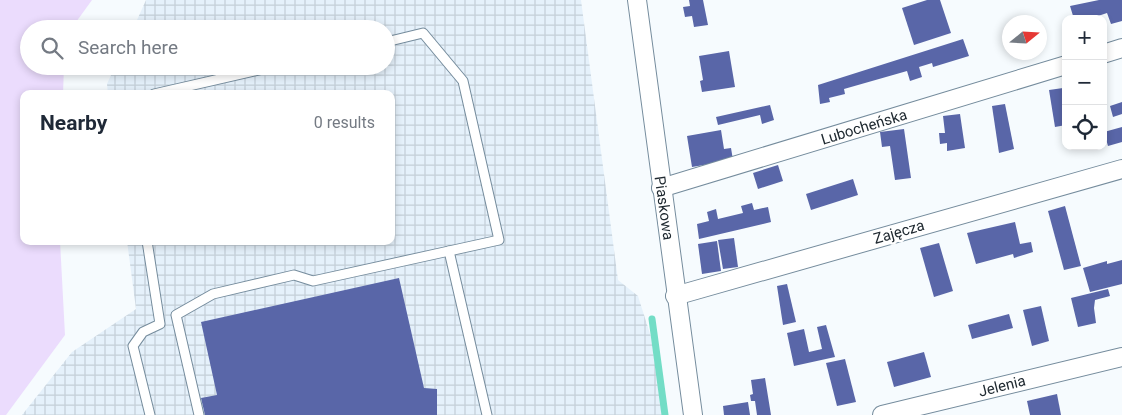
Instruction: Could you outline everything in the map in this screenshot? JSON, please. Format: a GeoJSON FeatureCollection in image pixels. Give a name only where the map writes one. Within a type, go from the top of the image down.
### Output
{"type":"FeatureCollection","features":[{"type":"Feature","properties":{"kind":"street","name":"Piaskowa"},"geometry":{"type":"LineString","coordinates":[[637,0],[693,415]]}},
{"type":"Feature","properties":{"kind":"street"},"geometry":{"type":"LineString","coordinates":[[1107,53],[1122,48]]}},
{"type":"Feature","properties":{"kind":"street","name":"Lubocheńska"},"geometry":{"type":"LineString","coordinates":[[661,188],[1062,66]]}},
{"type":"Feature","properties":{"kind":"street","name":"Zajęcza"},"geometry":{"type":"LineString","coordinates":[[676,296],[1122,169]]}},
{"type":"Feature","properties":{"kind":"street","name":"Jelenia"},"geometry":{"type":"LineString","coordinates":[[882,415],[1122,357]]}},
{"type":"Feature","properties":{"kind":"lane"},"geometry":{"type":"LineString","coordinates":[[150,415],[133,346],[143,332],[212,294],[294,275],[313,281],[499,240],[463,81],[423,33],[395,40]]}},
{"type":"Feature","properties":{"kind":"lane"},"geometry":{"type":"LineString","coordinates":[[171,90],[237,75]]}},
{"type":"Feature","properties":{"kind":"lane"},"geometry":{"type":"LineString","coordinates":[[148,245],[160,324]]}},
{"type":"Feature","properties":{"kind":"lane"},"geometry":{"type":"LineString","coordinates":[[449,251],[487,415]]}},
{"type":"Feature","properties":{"kind":"lane"},"geometry":{"type":"LineString","coordinates":[[176,315],[199,415]]}},
{"type":"Feature","properties":{"kind":"shaded area"},"geometry":{"type":"Polygon","coordinates":[[[0,0],[92,0],[78,20],[20,20],[20,75],[64,75],[63,90],[20,90],[20,245],[60,245],[65,335],[6,415],[0,415],[0,0]]]}},
{"type":"Feature","properties":{"kind":"shaded area"},"geometry":{"type":"Polygon","coordinates":[[[146,0],[581,0],[618,280],[638,296],[651,337],[662,415],[22,415],[72,352],[136,309],[128,245],[395,245],[395,90],[108,90],[107,84],[111,75],[395,75],[395,20],[137,20],[146,0]]]}},
{"type":"Feature","properties":{"kind":"building"},"geometry":{"type":"Polygon","coordinates":[[[689,0],[703,0],[708,25],[694,27],[692,16],[685,17],[683,7],[690,6],[689,0]]]}},
{"type":"Feature","properties":{"kind":"building"},"geometry":{"type":"Polygon","coordinates":[[[927,0],[940,0],[951,33],[914,45],[902,8],[927,0]]]}},
{"type":"Feature","properties":{"kind":"building"},"geometry":{"type":"Polygon","coordinates":[[[1099,0],[1122,0],[1122,21],[1111,24],[1107,13],[1101,15],[1073,15],[1070,6],[1099,0]]]}},
{"type":"Feature","properties":{"kind":"building"},"geometry":{"type":"Polygon","coordinates":[[[963,39],[969,56],[933,67],[932,63],[919,67],[922,77],[910,81],[907,71],[844,89],[845,94],[829,98],[830,102],[820,104],[818,85],[963,39]]]}},
{"type":"Feature","properties":{"kind":"building"},"geometry":{"type":"Polygon","coordinates":[[[729,51],[735,87],[702,92],[700,81],[703,80],[699,56],[729,51]]]}},
{"type":"Feature","properties":{"kind":"building"},"geometry":{"type":"Polygon","coordinates":[[[1062,88],[1062,126],[1055,127],[1049,90],[1062,88]]]}},
{"type":"Feature","properties":{"kind":"building"},"geometry":{"type":"Polygon","coordinates":[[[1122,102],[1122,114],[1113,117],[1110,106],[1122,102]]]}},
{"type":"Feature","properties":{"kind":"building"},"geometry":{"type":"Polygon","coordinates":[[[1005,104],[1014,149],[999,153],[992,106],[1005,104]]]}},
{"type":"Feature","properties":{"kind":"building"},"geometry":{"type":"Polygon","coordinates":[[[770,105],[774,120],[762,124],[760,115],[718,125],[716,117],[770,105]]]}},
{"type":"Feature","properties":{"kind":"building"},"geometry":{"type":"Polygon","coordinates":[[[960,114],[965,148],[947,151],[947,143],[940,144],[939,133],[945,133],[943,116],[960,114]]]}},
{"type":"Feature","properties":{"kind":"building"},"geometry":{"type":"Polygon","coordinates":[[[1122,127],[1122,142],[1108,146],[1107,131],[1122,127]]]}},
{"type":"Feature","properties":{"kind":"building"},"geometry":{"type":"Polygon","coordinates":[[[904,129],[911,178],[895,180],[890,146],[882,147],[880,132],[904,129]]]}},
{"type":"Feature","properties":{"kind":"building"},"geometry":{"type":"Polygon","coordinates":[[[721,130],[724,149],[731,148],[733,160],[692,167],[687,136],[721,130]]]}},
{"type":"Feature","properties":{"kind":"building"},"geometry":{"type":"Polygon","coordinates":[[[778,165],[783,181],[758,189],[753,173],[778,165]]]}},
{"type":"Feature","properties":{"kind":"building"},"geometry":{"type":"Polygon","coordinates":[[[853,179],[858,195],[811,210],[806,194],[853,179]]]}},
{"type":"Feature","properties":{"kind":"building"},"geometry":{"type":"Polygon","coordinates":[[[752,203],[754,210],[768,207],[771,222],[699,239],[697,224],[709,221],[707,212],[716,209],[718,219],[743,213],[741,206],[752,203]]]}},
{"type":"Feature","properties":{"kind":"building"},"geometry":{"type":"Polygon","coordinates":[[[1065,206],[1081,266],[1064,270],[1048,211],[1065,206]]]}},
{"type":"Feature","properties":{"kind":"building"},"geometry":{"type":"Polygon","coordinates":[[[1015,222],[1020,244],[1031,242],[1033,252],[1014,258],[1013,254],[976,264],[967,233],[1015,222]]]}},
{"type":"Feature","properties":{"kind":"building"},"geometry":{"type":"Polygon","coordinates":[[[734,238],[738,267],[723,269],[718,240],[734,238]]]}},
{"type":"Feature","properties":{"kind":"building"},"geometry":{"type":"Polygon","coordinates":[[[717,241],[721,271],[702,274],[698,244],[717,241]]]}},
{"type":"Feature","properties":{"kind":"building"},"geometry":{"type":"Polygon","coordinates":[[[939,243],[953,291],[934,297],[920,248],[939,243]]]}},
{"type":"Feature","properties":{"kind":"building"},"geometry":{"type":"Polygon","coordinates":[[[1122,260],[1122,284],[1090,292],[1083,268],[1107,261],[1107,264],[1122,260]]]}},
{"type":"Feature","properties":{"kind":"building"},"geometry":{"type":"Polygon","coordinates":[[[399,278],[424,388],[437,389],[437,415],[205,415],[201,398],[217,395],[201,322],[399,278]]]}},
{"type":"Feature","properties":{"kind":"building"},"geometry":{"type":"Polygon","coordinates":[[[787,284],[796,322],[783,325],[777,286],[787,284]]]}},
{"type":"Feature","properties":{"kind":"building"},"geometry":{"type":"Polygon","coordinates":[[[1108,289],[1110,296],[1095,300],[1096,323],[1078,327],[1071,298],[1108,289]]]}},
{"type":"Feature","properties":{"kind":"building"},"geometry":{"type":"Polygon","coordinates":[[[1041,306],[1049,341],[1032,346],[1023,310],[1041,306]]]}},
{"type":"Feature","properties":{"kind":"building"},"geometry":{"type":"Polygon","coordinates":[[[1009,314],[1013,328],[972,339],[968,325],[1009,314]]]}},
{"type":"Feature","properties":{"kind":"building"},"geometry":{"type":"Polygon","coordinates":[[[826,325],[835,357],[794,366],[787,333],[804,329],[809,352],[822,349],[817,327],[826,325]]]}},
{"type":"Feature","properties":{"kind":"building"},"geometry":{"type":"Polygon","coordinates":[[[924,352],[931,377],[894,387],[887,362],[924,352]]]}},
{"type":"Feature","properties":{"kind":"building"},"geometry":{"type":"Polygon","coordinates":[[[845,359],[856,402],[837,406],[826,363],[845,359]]]}},
{"type":"Feature","properties":{"kind":"building"},"geometry":{"type":"Polygon","coordinates":[[[765,378],[771,415],[757,415],[755,401],[751,401],[750,395],[753,394],[751,380],[765,378]]]}},
{"type":"Feature","properties":{"kind":"building"},"geometry":{"type":"Polygon","coordinates":[[[1057,394],[1061,415],[1030,415],[1027,401],[1057,394]]]}},
{"type":"Feature","properties":{"kind":"building"},"geometry":{"type":"Polygon","coordinates":[[[748,402],[750,415],[724,415],[723,406],[748,402]]]}},
{"type":"Feature","properties":{"kind":"waterway"},"geometry":{"type":"LineString","coordinates":[[652,319],[665,415]]}}]}
